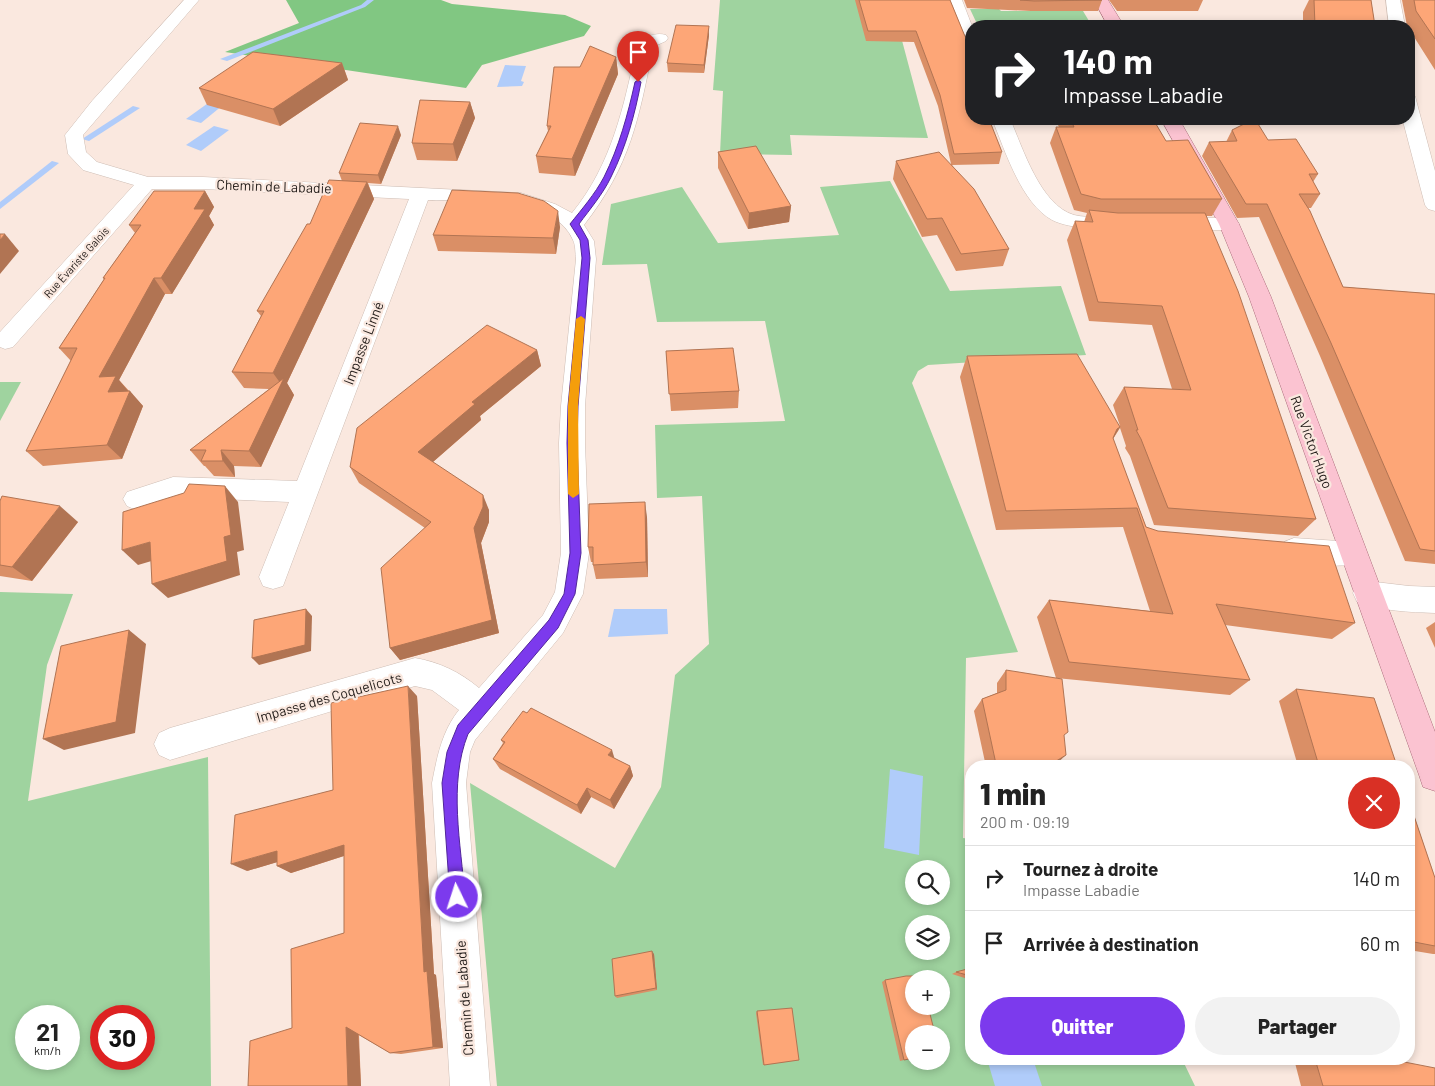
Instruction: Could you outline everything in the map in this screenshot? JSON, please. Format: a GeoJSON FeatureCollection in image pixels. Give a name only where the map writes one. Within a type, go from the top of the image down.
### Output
{"type":"FeatureCollection","features":[{"type":"Feature","properties":{"kind":"main road"},"geometry":{"type":"LineString","coordinates":[[1101,0],[1113,20]]}},
{"type":"Feature","properties":{"kind":"main road","name":"Rue Victor Hugo"},"geometry":{"type":"LineString","coordinates":[[1173,125],[1229,224],[1260,297],[1435,775]]}},
{"type":"Feature","properties":{"kind":"street","name":"Chemin de Labadie"},"geometry":{"type":"LineString","coordinates":[[192,0],[98,105],[74,135],[77,154],[90,166],[147,183],[203,183],[521,199],[541,204],[560,213],[574,224],[584,240],[586,258],[573,406],[572,443],[575,553],[569,594],[553,624],[463,730],[454,752],[449,783],[470,1086]]}},
{"type":"Feature","properties":{"kind":"street"},"geometry":{"type":"LineString","coordinates":[[1393,0],[1396,20]]}},
{"type":"Feature","properties":{"kind":"street"},"geometry":{"type":"LineString","coordinates":[[955,1],[965,28]]}},
{"type":"Feature","properties":{"kind":"street"},"geometry":{"type":"LineString","coordinates":[[574,224],[595,198],[611,168],[631,118],[645,45],[660,38]]}},
{"type":"Feature","properties":{"kind":"street"},"geometry":{"type":"LineString","coordinates":[[1004,125],[1032,185],[1045,205],[1053,212],[1078,221],[1142,224],[1229,224]]}},
{"type":"Feature","properties":{"kind":"street"},"geometry":{"type":"LineString","coordinates":[[1435,129],[1413,125],[1435,205]]}},
{"type":"Feature","properties":{"kind":"street","name":"Rue Évariste Galois"},"geometry":{"type":"LineString","coordinates":[[5,341],[147,183]]}},
{"type":"Feature","properties":{"kind":"street","name":"Impasse Linné"},"geometry":{"type":"LineString","coordinates":[[273,577],[421,193]]}},
{"type":"Feature","properties":{"kind":"street"},"geometry":{"type":"LineString","coordinates":[[136,499],[173,487],[306,492]]}},
{"type":"Feature","properties":{"kind":"street"},"geometry":{"type":"LineString","coordinates":[[1267,547],[1353,554]]}},
{"type":"Feature","properties":{"kind":"street"},"geometry":{"type":"LineString","coordinates":[[1367,593],[1410,599],[1435,600]]}},
{"type":"Feature","properties":{"kind":"street","name":"Impasse des Coquelicots"},"geometry":{"type":"LineString","coordinates":[[170,744],[415,672],[433,674],[450,683],[480,708]]}},
{"type":"Feature","properties":{"kind":"green space"},"geometry":{"type":"Polygon","coordinates":[[[286,0],[441,0],[452,4],[565,15],[591,26],[584,36],[482,65],[466,88],[225,52],[299,23],[286,0]]]}},
{"type":"Feature","properties":{"kind":"green space"},"geometry":{"type":"Polygon","coordinates":[[[720,0],[889,0],[892,3],[928,138],[790,135],[792,155],[720,154],[723,91],[713,90],[720,0]]]}},
{"type":"Feature","properties":{"kind":"green space"},"geometry":{"type":"Polygon","coordinates":[[[970,9],[1083,11],[1088,20],[975,20],[970,9]]]}},
{"type":"Feature","properties":{"kind":"green space"},"geometry":{"type":"Polygon","coordinates":[[[890,181],[950,291],[1061,286],[1086,355],[928,365],[918,371],[912,383],[1018,652],[966,658],[963,838],[965,838],[965,1065],[1185,1065],[1195,1086],[497,1086],[470,783],[615,868],[661,787],[675,675],[709,644],[702,496],[657,498],[655,425],[785,421],[765,321],[657,322],[647,264],[602,265],[611,204],[682,187],[718,243],[839,235],[820,187],[890,181]]]}},
{"type":"Feature","properties":{"kind":"green space"},"geometry":{"type":"Polygon","coordinates":[[[0,382],[21,382],[0,421],[0,382]]]}},
{"type":"Feature","properties":{"kind":"green space"},"geometry":{"type":"Polygon","coordinates":[[[0,592],[73,594],[47,665],[28,801],[208,757],[211,1086],[0,1086],[0,592]]]}},
{"type":"Feature","properties":{"kind":"water"},"geometry":{"type":"Polygon","coordinates":[[[505,65],[526,66],[521,81],[524,82],[522,86],[497,87],[505,65]]]}},
{"type":"Feature","properties":{"kind":"water"},"geometry":{"type":"Polygon","coordinates":[[[211,101],[223,105],[201,123],[186,119],[211,101]]]}},
{"type":"Feature","properties":{"kind":"water"},"geometry":{"type":"Polygon","coordinates":[[[214,126],[229,130],[201,151],[186,145],[214,126]]]}},
{"type":"Feature","properties":{"kind":"water"},"geometry":{"type":"Polygon","coordinates":[[[614,609],[667,609],[668,634],[608,637],[614,609]]]}},
{"type":"Feature","properties":{"kind":"water"},"geometry":{"type":"Polygon","coordinates":[[[890,769],[923,776],[919,855],[884,848],[890,769]]]}},
{"type":"Feature","properties":{"kind":"water"},"geometry":{"type":"Polygon","coordinates":[[[989,1065],[1035,1065],[1042,1086],[995,1086],[989,1065]]]}},
{"type":"Feature","properties":{"kind":"building"},"geometry":{"type":"Polygon","coordinates":[[[859,0],[950,0],[965,36],[965,125],[991,125],[1002,152],[954,154],[940,95],[916,31],[868,31],[859,0]]]}},
{"type":"Feature","properties":{"kind":"building"},"geometry":{"type":"Polygon","coordinates":[[[1020,0],[1102,0],[1034,1],[1020,0]]]}},
{"type":"Feature","properties":{"kind":"building"},"geometry":{"type":"Polygon","coordinates":[[[1314,0],[1371,0],[1374,20],[1315,20],[1314,0]]]}},
{"type":"Feature","properties":{"kind":"building"},"geometry":{"type":"Polygon","coordinates":[[[1414,0],[1435,0],[1435,39],[1416,11],[1414,0]]]}},
{"type":"Feature","properties":{"kind":"building"},"geometry":{"type":"Polygon","coordinates":[[[676,25],[709,26],[704,65],[667,63],[676,25]]]}},
{"type":"Feature","properties":{"kind":"building"},"geometry":{"type":"Polygon","coordinates":[[[590,46],[616,57],[572,159],[536,156],[551,126],[547,126],[554,67],[580,67],[590,46]]]}},
{"type":"Feature","properties":{"kind":"building"},"geometry":{"type":"Polygon","coordinates":[[[253,52],[342,63],[273,109],[199,88],[253,52]]]}},
{"type":"Feature","properties":{"kind":"building"},"geometry":{"type":"Polygon","coordinates":[[[420,100],[470,102],[453,144],[412,143],[420,100]]]}},
{"type":"Feature","properties":{"kind":"building"},"geometry":{"type":"Polygon","coordinates":[[[360,123],[398,126],[378,175],[339,173],[360,123]]]}},
{"type":"Feature","properties":{"kind":"building"},"geometry":{"type":"Polygon","coordinates":[[[1073,125],[1157,125],[1166,141],[1188,140],[1222,199],[1101,199],[1081,194],[1056,127],[1074,127],[1073,125]]]}},
{"type":"Feature","properties":{"kind":"building"},"geometry":{"type":"Polygon","coordinates":[[[1242,125],[1259,125],[1268,140],[1296,139],[1318,174],[1309,174],[1320,194],[1299,194],[1310,211],[1343,287],[1435,294],[1435,551],[1420,549],[1331,343],[1267,204],[1246,204],[1209,142],[1237,141],[1232,130],[1242,125]]]}},
{"type":"Feature","properties":{"kind":"building"},"geometry":{"type":"Polygon","coordinates":[[[756,146],[791,206],[749,213],[718,152],[756,146]]]}},
{"type":"Feature","properties":{"kind":"building"},"geometry":{"type":"Polygon","coordinates":[[[939,152],[974,189],[1009,249],[961,254],[942,218],[927,219],[896,161],[939,152]]]}},
{"type":"Feature","properties":{"kind":"building"},"geometry":{"type":"Polygon","coordinates":[[[329,180],[367,182],[273,373],[232,372],[264,311],[257,311],[307,224],[310,224],[329,180]]]}},
{"type":"Feature","properties":{"kind":"building"},"geometry":{"type":"Polygon","coordinates":[[[452,190],[518,193],[544,201],[558,211],[553,238],[433,235],[452,190]]]}},
{"type":"Feature","properties":{"kind":"building"},"geometry":{"type":"Polygon","coordinates":[[[154,191],[205,191],[194,209],[205,209],[161,278],[154,278],[99,377],[116,376],[108,392],[130,391],[107,445],[26,451],[77,348],[59,348],[105,278],[103,278],[141,225],[129,225],[154,191]]]}},
{"type":"Feature","properties":{"kind":"building"},"geometry":{"type":"Polygon","coordinates":[[[1089,210],[1118,213],[1205,213],[1238,291],[1316,519],[1168,508],[1136,430],[1138,430],[1124,387],[1191,390],[1162,306],[1098,302],[1075,221],[1093,222],[1089,210]]]}},
{"type":"Feature","properties":{"kind":"building"},"geometry":{"type":"Polygon","coordinates":[[[487,325],[537,350],[472,402],[475,404],[418,452],[483,495],[483,507],[474,528],[492,620],[390,648],[381,568],[431,522],[350,467],[357,428],[487,325]]]}},
{"type":"Feature","properties":{"kind":"building"},"geometry":{"type":"Polygon","coordinates":[[[733,348],[739,391],[669,394],[666,351],[733,348]]]}},
{"type":"Feature","properties":{"kind":"building"},"geometry":{"type":"Polygon","coordinates":[[[1077,354],[1120,427],[1113,438],[1146,527],[1158,531],[1329,546],[1355,623],[1216,604],[1250,680],[1069,662],[1049,600],[1173,614],[1137,508],[1006,511],[967,356],[1077,354]]]}},
{"type":"Feature","properties":{"kind":"building"},"geometry":{"type":"Polygon","coordinates":[[[284,378],[249,451],[221,450],[223,461],[201,461],[206,450],[190,450],[284,378]]]}},
{"type":"Feature","properties":{"kind":"building"},"geometry":{"type":"Polygon","coordinates":[[[189,484],[225,486],[231,535],[224,537],[227,561],[152,584],[150,542],[122,550],[123,512],[184,493],[189,484]]]}},
{"type":"Feature","properties":{"kind":"building"},"geometry":{"type":"Polygon","coordinates":[[[2,496],[60,506],[12,567],[0,565],[0,501],[2,496]]]}},
{"type":"Feature","properties":{"kind":"building"},"geometry":{"type":"Polygon","coordinates":[[[645,502],[646,562],[593,565],[593,547],[588,547],[589,504],[645,502]]]}},
{"type":"Feature","properties":{"kind":"building"},"geometry":{"type":"Polygon","coordinates":[[[306,609],[305,645],[252,658],[254,620],[306,609]]]}},
{"type":"Feature","properties":{"kind":"building"},"geometry":{"type":"Polygon","coordinates":[[[129,630],[116,722],[43,739],[61,646],[129,630]]]}},
{"type":"Feature","properties":{"kind":"building"},"geometry":{"type":"Polygon","coordinates":[[[1006,670],[1062,679],[1068,732],[1064,735],[1066,755],[1058,760],[995,760],[982,699],[1006,690],[1006,670]]]}},
{"type":"Feature","properties":{"kind":"building"},"geometry":{"type":"Polygon","coordinates":[[[408,686],[424,972],[427,971],[433,1047],[390,1053],[346,1027],[348,1086],[248,1086],[250,1041],[292,1028],[291,949],[344,933],[344,845],[277,866],[277,851],[231,864],[235,815],[333,790],[331,703],[408,686]]]}},
{"type":"Feature","properties":{"kind":"building"},"geometry":{"type":"Polygon","coordinates":[[[1296,689],[1374,698],[1395,760],[1317,760],[1296,689]]]}},
{"type":"Feature","properties":{"kind":"building"},"geometry":{"type":"Polygon","coordinates":[[[531,708],[612,750],[608,755],[630,766],[610,800],[587,788],[577,805],[493,759],[505,742],[501,740],[523,711],[527,713],[531,708]]]}},
{"type":"Feature","properties":{"kind":"building"},"geometry":{"type":"Polygon","coordinates":[[[1415,819],[1435,878],[1435,946],[1415,942],[1415,819]]]}},
{"type":"Feature","properties":{"kind":"building"},"geometry":{"type":"Polygon","coordinates":[[[652,951],[656,988],[615,996],[612,959],[652,951]]]}},
{"type":"Feature","properties":{"kind":"building"},"geometry":{"type":"Polygon","coordinates":[[[965,970],[965,974],[956,972],[965,970]]]}},
{"type":"Feature","properties":{"kind":"building"},"geometry":{"type":"Polygon","coordinates":[[[905,976],[905,1015],[930,1015],[933,1025],[905,1025],[905,1060],[904,1060],[885,980],[905,976]]]}},
{"type":"Feature","properties":{"kind":"building"},"geometry":{"type":"Polygon","coordinates":[[[792,1008],[799,1060],[764,1065],[757,1011],[792,1008]]]}},
{"type":"Feature","properties":{"kind":"building"},"geometry":{"type":"Polygon","coordinates":[[[1415,1064],[1435,1068],[1435,1086],[1323,1086],[1317,1065],[1415,1064]]]}},
{"type":"Feature","properties":{"kind":"waterway"},"geometry":{"type":"LineString","coordinates":[[224,59],[363,6],[371,0]]}},
{"type":"Feature","properties":{"kind":"waterway"},"geometry":{"type":"LineString","coordinates":[[86,139],[136,108]]}},
{"type":"Feature","properties":{"kind":"waterway"},"geometry":{"type":"LineString","coordinates":[[0,206],[55,163]]}},
{"type":"Feature","properties":{"kind":"slow traffic"},"geometry":{"type":"LineString","coordinates":[[573,494],[573,406],[581,319]]}},
{"type":"Feature","properties":{"kind":"route"},"geometry":{"type":"LineString","coordinates":[[457,897],[449,783],[454,752],[463,730],[553,624],[569,594],[575,553],[572,443],[573,406],[586,258],[584,240],[574,224],[595,198],[608,177],[631,118],[638,82]]}}]}
